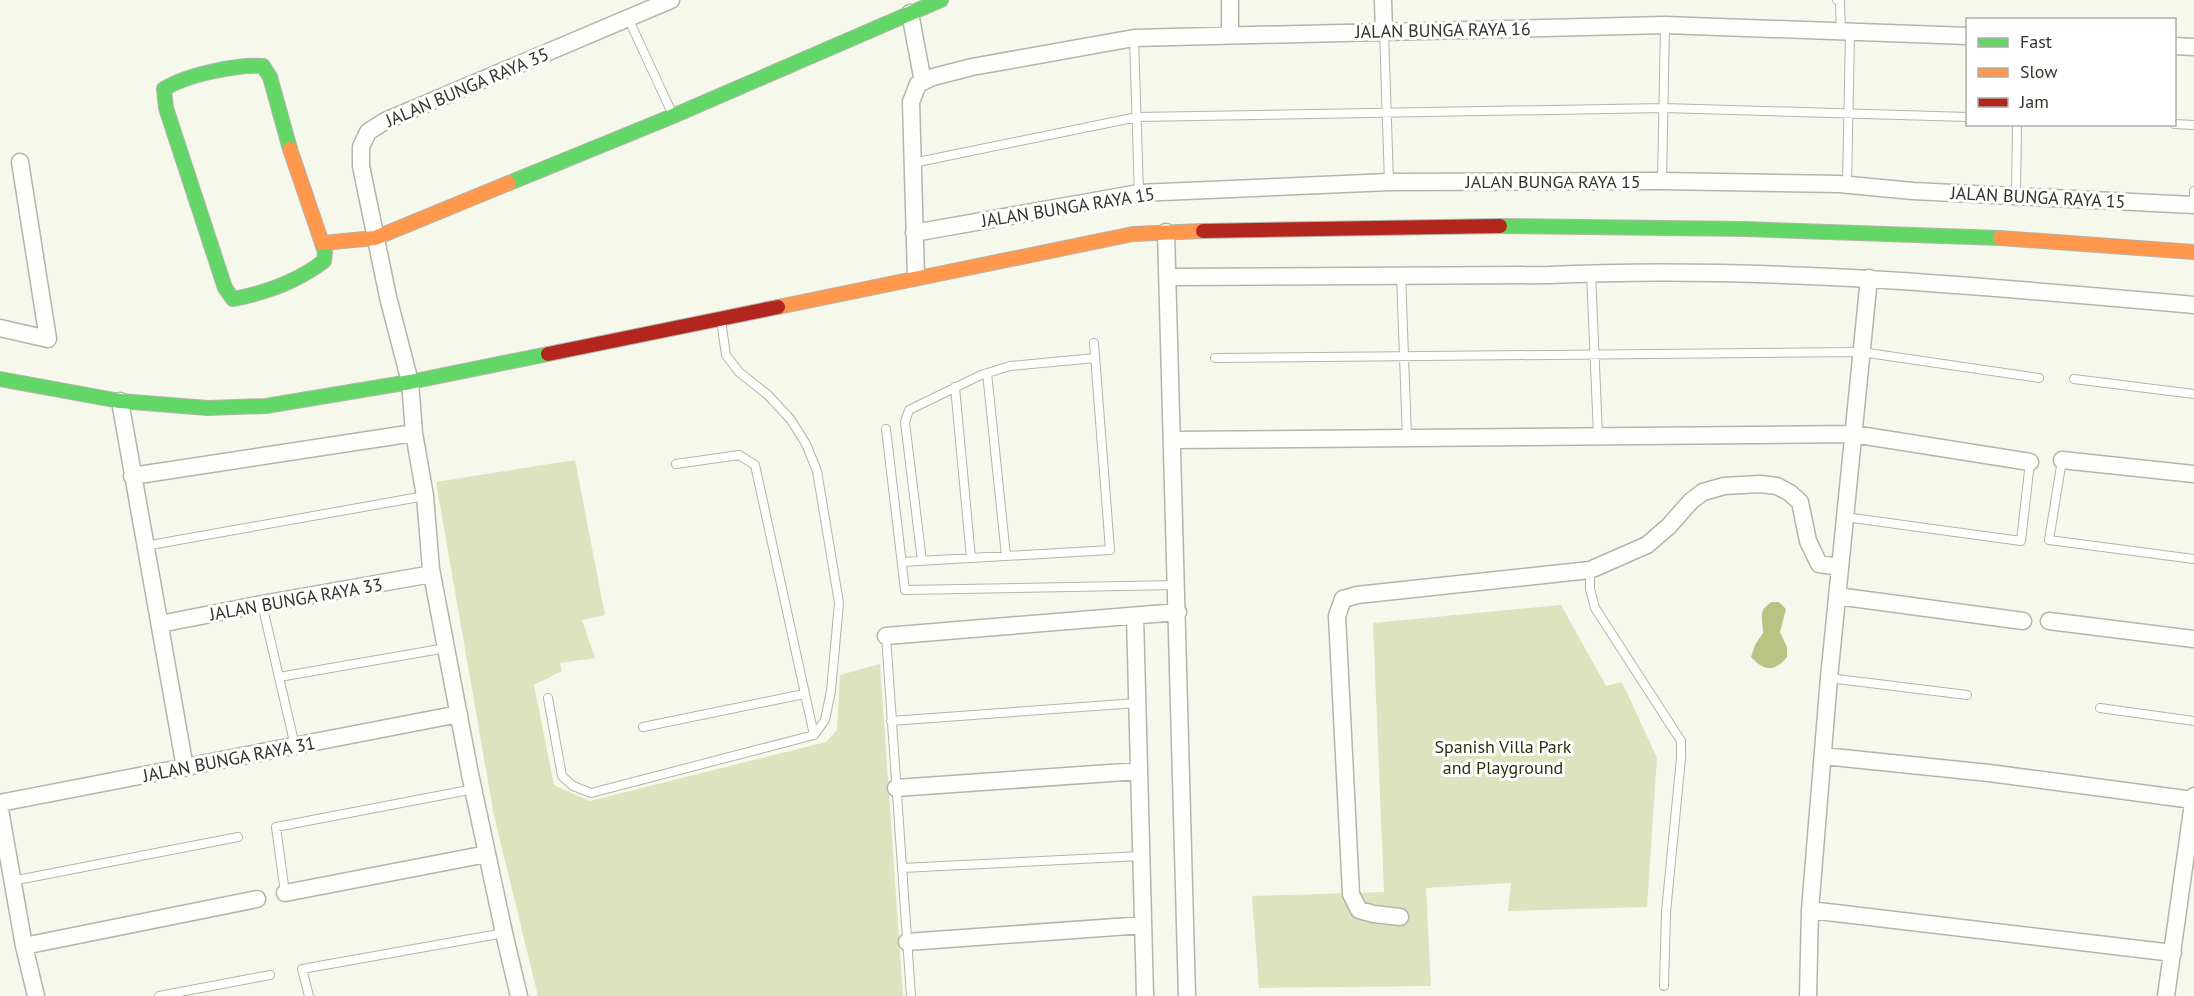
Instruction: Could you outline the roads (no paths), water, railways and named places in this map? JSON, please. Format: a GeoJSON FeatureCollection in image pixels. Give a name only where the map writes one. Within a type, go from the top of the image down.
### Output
{"type":"FeatureCollection","features":[{"type":"Feature","properties":{"kind":"street","name":"JALAN BUNGA RAYA 35"},"geometry":{"type":"LineString","coordinates":[[519,996],[487,855],[432,574],[425,496],[414,433],[410,381],[375,238],[361,166],[361,147],[368,132],[385,121],[671,0]]}},
{"type":"Feature","properties":{"kind":"street"},"geometry":{"type":"LineString","coordinates":[[322,243],[375,238],[673,116],[908,10],[941,0]]}},
{"type":"Feature","properties":{"kind":"street"},"geometry":{"type":"LineString","coordinates":[[1230,0],[1230,35]]}},
{"type":"Feature","properties":{"kind":"street"},"geometry":{"type":"LineString","coordinates":[[1383,0],[1384,32]]}},
{"type":"Feature","properties":{"kind":"street"},"geometry":{"type":"LineString","coordinates":[[908,10],[923,82],[918,84],[911,102],[916,277]]}},
{"type":"Feature","properties":{"kind":"street","name":"JALAN BUNGA RAYA 16"},"geometry":{"type":"LineString","coordinates":[[923,82],[933,77],[972,67],[1134,38],[1665,25],[1966,36]]}},
{"type":"Feature","properties":{"kind":"street"},"geometry":{"type":"LineString","coordinates":[[2176,46],[2194,47]]}},
{"type":"Feature","properties":{"kind":"street"},"geometry":{"type":"LineString","coordinates":[[246,65],[263,66],[270,77],[292,157],[322,243],[325,252],[324,261],[315,270],[251,297],[234,299],[225,288],[166,108],[165,89],[176,81],[246,65]]}},
{"type":"Feature","properties":{"kind":"street"},"geometry":{"type":"LineString","coordinates":[[0,328],[48,339],[20,162]]}},
{"type":"Feature","properties":{"kind":"street","name":"JALAN BUNGA RAYA 15"},"geometry":{"type":"LineString","coordinates":[[914,233],[1139,193],[1389,182],[1662,181],[1847,185],[2194,205]]}},
{"type":"Feature","properties":{"kind":"street"},"geometry":{"type":"LineString","coordinates":[[0,379],[120,401],[207,408],[267,406],[410,381],[1133,234],[1166,232],[1581,226],[1951,236],[2194,252]]}},
{"type":"Feature","properties":{"kind":"street"},"geometry":{"type":"LineString","coordinates":[[1166,232],[1187,996]]}},
{"type":"Feature","properties":{"kind":"street"},"geometry":{"type":"LineString","coordinates":[[1168,277],[1591,273],[1796,274],[1935,282],[2194,304]]}},
{"type":"Feature","properties":{"kind":"street"},"geometry":{"type":"LineString","coordinates":[[1808,996],[1810,910],[1829,678],[1869,278]]}},
{"type":"Feature","properties":{"kind":"street"},"geometry":{"type":"LineString","coordinates":[[120,401],[185,768]]}},
{"type":"Feature","properties":{"kind":"street"},"geometry":{"type":"LineString","coordinates":[[132,476],[414,433]]}},
{"type":"Feature","properties":{"kind":"street"},"geometry":{"type":"LineString","coordinates":[[1173,440],[1853,434],[2030,462]]}},
{"type":"Feature","properties":{"kind":"street"},"geometry":{"type":"LineString","coordinates":[[2062,460],[2194,474]]}},
{"type":"Feature","properties":{"kind":"street"},"geometry":{"type":"LineString","coordinates":[[1400,916],[1359,910],[1351,894],[1337,616],[1343,599],[1357,595],[1465,582],[1590,570],[1647,545],[1669,526],[1691,501],[1703,492],[1724,486],[1760,484],[1777,486],[1790,493],[1800,502],[1808,541],[1819,564],[1840,567]]}},
{"type":"Feature","properties":{"kind":"street","name":"JALAN BUNGA RAYA 33"},"geometry":{"type":"LineString","coordinates":[[160,624],[432,574]]}},
{"type":"Feature","properties":{"kind":"street"},"geometry":{"type":"LineString","coordinates":[[1837,596],[2023,621]]}},
{"type":"Feature","properties":{"kind":"street"},"geometry":{"type":"LineString","coordinates":[[886,636],[1178,612]]}},
{"type":"Feature","properties":{"kind":"street"},"geometry":{"type":"LineString","coordinates":[[1135,616],[1145,996]]}},
{"type":"Feature","properties":{"kind":"street"},"geometry":{"type":"LineString","coordinates":[[2049,621],[2194,639]]}},
{"type":"Feature","properties":{"kind":"street","name":"JALAN BUNGA RAYA 31"},"geometry":{"type":"LineString","coordinates":[[0,803],[459,714]]}},
{"type":"Feature","properties":{"kind":"street"},"geometry":{"type":"LineString","coordinates":[[1823,756],[2194,798],[2166,996]]}},
{"type":"Feature","properties":{"kind":"street"},"geometry":{"type":"LineString","coordinates":[[896,788],[1139,771]]}},
{"type":"Feature","properties":{"kind":"street"},"geometry":{"type":"LineString","coordinates":[[0,810],[24,946],[36,996]]}},
{"type":"Feature","properties":{"kind":"street"},"geometry":{"type":"LineString","coordinates":[[285,893],[487,855]]}},
{"type":"Feature","properties":{"kind":"street"},"geometry":{"type":"LineString","coordinates":[[24,946],[257,899]]}},
{"type":"Feature","properties":{"kind":"street"},"geometry":{"type":"LineString","coordinates":[[1810,910],[2173,953]]}},
{"type":"Feature","properties":{"kind":"street"},"geometry":{"type":"LineString","coordinates":[[907,942],[1143,925]]}},
{"type":"Feature","properties":{"kind":"lane"},"geometry":{"type":"LineString","coordinates":[[1837,0],[1840,1],[1845,32],[1847,185]]}},
{"type":"Feature","properties":{"kind":"lane"},"geometry":{"type":"LineString","coordinates":[[628,18],[673,116]]}},
{"type":"Feature","properties":{"kind":"lane"},"geometry":{"type":"LineString","coordinates":[[1662,181],[1665,25]]}},
{"type":"Feature","properties":{"kind":"lane"},"geometry":{"type":"LineString","coordinates":[[1384,32],[1389,182]]}},
{"type":"Feature","properties":{"kind":"lane"},"geometry":{"type":"LineString","coordinates":[[1134,38],[1139,193]]}},
{"type":"Feature","properties":{"kind":"lane"},"geometry":{"type":"LineString","coordinates":[[912,163],[1137,117],[1664,108],[1966,117]]}},
{"type":"Feature","properties":{"kind":"lane"},"geometry":{"type":"LineString","coordinates":[[2176,124],[2194,125]]}},
{"type":"Feature","properties":{"kind":"lane"},"geometry":{"type":"LineString","coordinates":[[2016,196],[2017,126]]}},
{"type":"Feature","properties":{"kind":"lane"},"geometry":{"type":"LineString","coordinates":[[2194,191],[2194,205]]}},
{"type":"Feature","properties":{"kind":"lane"},"geometry":{"type":"LineString","coordinates":[[1591,273],[1598,435]]}},
{"type":"Feature","properties":{"kind":"lane"},"geometry":{"type":"LineString","coordinates":[[1401,275],[1407,438]]}},
{"type":"Feature","properties":{"kind":"lane"},"geometry":{"type":"LineString","coordinates":[[548,698],[562,777],[573,786],[591,793],[814,735],[825,720],[831,691],[839,603],[817,471],[806,444],[791,420],[768,394],[739,372],[726,355],[720,317]]}},
{"type":"Feature","properties":{"kind":"lane"},"geometry":{"type":"LineString","coordinates":[[902,562],[1110,550],[1094,343]]}},
{"type":"Feature","properties":{"kind":"lane"},"geometry":{"type":"LineString","coordinates":[[1215,358],[1861,352],[2039,378]]}},
{"type":"Feature","properties":{"kind":"lane"},"geometry":{"type":"LineString","coordinates":[[922,561],[905,422],[909,410],[987,373],[1010,366],[1095,358]]}},
{"type":"Feature","properties":{"kind":"lane"},"geometry":{"type":"LineString","coordinates":[[987,373],[1006,556]]}},
{"type":"Feature","properties":{"kind":"lane"},"geometry":{"type":"LineString","coordinates":[[2074,379],[2194,394]]}},
{"type":"Feature","properties":{"kind":"lane"},"geometry":{"type":"LineString","coordinates":[[955,387],[971,558]]}},
{"type":"Feature","properties":{"kind":"lane"},"geometry":{"type":"LineString","coordinates":[[886,429],[905,590],[1177,585]]}},
{"type":"Feature","properties":{"kind":"lane"},"geometry":{"type":"LineString","coordinates":[[676,464],[739,455],[755,465],[814,735]]}},
{"type":"Feature","properties":{"kind":"lane"},"geometry":{"type":"LineString","coordinates":[[2062,460],[2049,540],[2194,559]]}},
{"type":"Feature","properties":{"kind":"lane"},"geometry":{"type":"LineString","coordinates":[[1845,517],[2021,541],[2030,462]]}},
{"type":"Feature","properties":{"kind":"lane"},"geometry":{"type":"LineString","coordinates":[[145,546],[425,496]]}},
{"type":"Feature","properties":{"kind":"lane"},"geometry":{"type":"LineString","coordinates":[[1590,570],[1590,589],[1594,608],[1681,741],[1666,912],[1664,986]]}},
{"type":"Feature","properties":{"kind":"lane"},"geometry":{"type":"LineString","coordinates":[[262,604],[295,746]]}},
{"type":"Feature","properties":{"kind":"lane"},"geometry":{"type":"LineString","coordinates":[[886,636],[910,996]]}},
{"type":"Feature","properties":{"kind":"lane"},"geometry":{"type":"LineString","coordinates":[[279,677],[446,648]]}},
{"type":"Feature","properties":{"kind":"lane"},"geometry":{"type":"LineString","coordinates":[[1829,678],[1967,695]]}},
{"type":"Feature","properties":{"kind":"lane"},"geometry":{"type":"LineString","coordinates":[[643,727],[804,694]]}},
{"type":"Feature","properties":{"kind":"lane"},"geometry":{"type":"LineString","coordinates":[[891,721],[1137,703]]}},
{"type":"Feature","properties":{"kind":"lane"},"geometry":{"type":"LineString","coordinates":[[2100,708],[2194,721]]}},
{"type":"Feature","properties":{"kind":"lane"},"geometry":{"type":"LineString","coordinates":[[285,893],[276,827],[474,789]]}},
{"type":"Feature","properties":{"kind":"lane"},"geometry":{"type":"LineString","coordinates":[[12,881],[238,837]]}},
{"type":"Feature","properties":{"kind":"lane"},"geometry":{"type":"LineString","coordinates":[[902,868],[1142,856]]}},
{"type":"Feature","properties":{"kind":"lane"},"geometry":{"type":"LineString","coordinates":[[309,996],[302,969],[504,933]]}},
{"type":"Feature","properties":{"kind":"lane"},"geometry":{"type":"LineString","coordinates":[[159,996],[270,975]]}},
{"type":"Feature","properties":{"kind":"park label","name":"Spanish Villa Park and Playground"},"geometry":{"type":"Point","coordinates":[1503,756]}}]}
